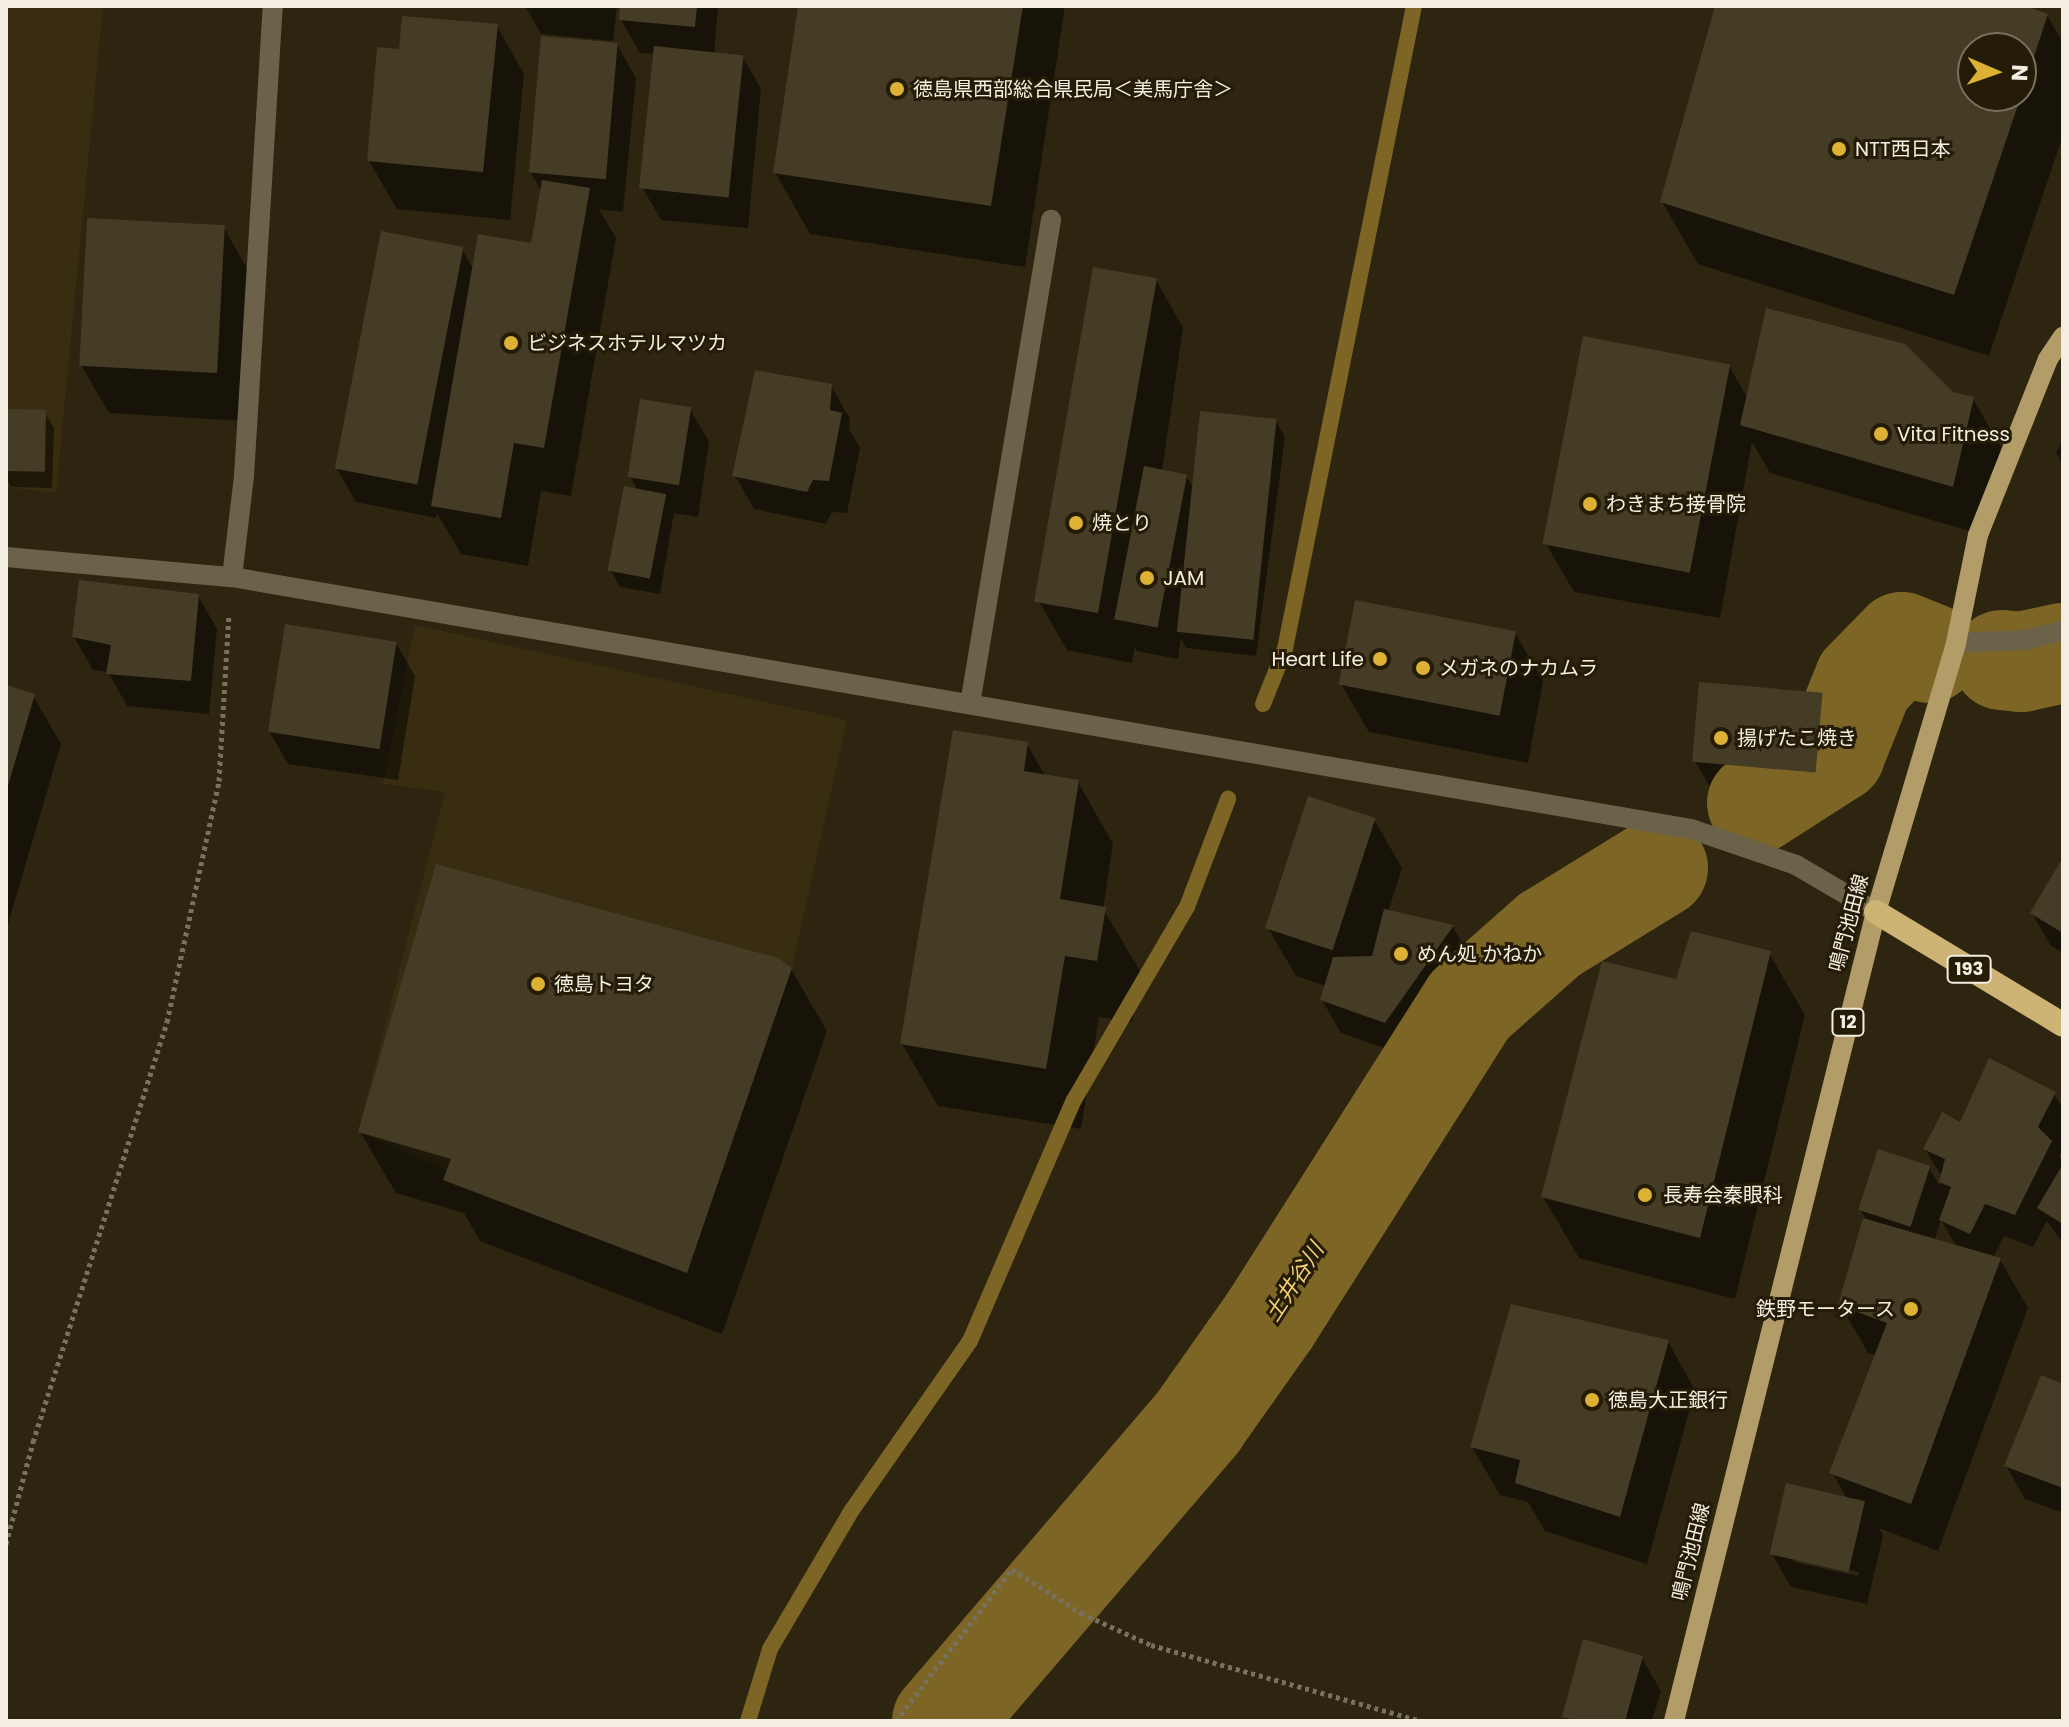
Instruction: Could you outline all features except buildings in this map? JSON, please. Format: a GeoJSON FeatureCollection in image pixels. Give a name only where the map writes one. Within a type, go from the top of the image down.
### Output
{"type":"FeatureCollection","features":[{"type":"Feature","properties":{"kind":"highway","name":"193"},"geometry":{"type":"LineString","coordinates":[[1876,912],[2063,1025]]}},
{"type":"Feature","properties":{"kind":"main road","name":"鳴門池田線"},"geometry":{"type":"LineString","coordinates":[[1674,1721],[1876,912],[1956,643],[1978,535],[2048,359],[2063,337]]}},
{"type":"Feature","properties":{"kind":"street"},"geometry":{"type":"LineString","coordinates":[[232,577],[244,476],[273,6]]}},
{"type":"Feature","properties":{"kind":"street"},"geometry":{"type":"LineString","coordinates":[[970,704],[1051,220]]}},
{"type":"Feature","properties":{"kind":"street"},"geometry":{"type":"LineString","coordinates":[[6,557],[232,577],[1691,829],[1796,865],[1876,912]]}},
{"type":"Feature","properties":{"kind":"street"},"geometry":{"type":"LineString","coordinates":[[1956,643],[2026,640],[2063,631]]}},
{"type":"Feature","properties":{"kind":"path"},"geometry":{"type":"LineString","coordinates":[[6,1544],[33,1442],[167,1022],[219,781],[232,577]]}},
{"type":"Feature","properties":{"kind":"path"},"geometry":{"type":"LineString","coordinates":[[896,1721],[1012,1569],[1081,1613],[1151,1645],[1422,1721]]}},
{"type":"Feature","properties":{"kind":"shaded area"},"geometry":{"type":"Polygon","coordinates":[[[6,6],[103,6],[56,493],[6,487],[6,6]]]}},
{"type":"Feature","properties":{"kind":"shaded area"},"geometry":{"type":"Polygon","coordinates":[[[415,625],[847,720],[792,968],[687,1273],[358,1132],[445,792],[383,784],[415,625]]]}},
{"type":"Feature","properties":{"kind":"waterway"},"geometry":{"type":"LineString","coordinates":[[1263,704],[1285,649],[1414,6]]}},
{"type":"Feature","properties":{"kind":"waterway","name":"土井谷川"},"geometry":{"type":"LineString","coordinates":[[1757,803],[1835,753],[1864,681],[1902,642],[1929,653]]}},
{"type":"Feature","properties":{"kind":"waterway","name":"土井谷川"},"geometry":{"type":"LineString","coordinates":[[2002,660],[2021,662],[2063,653]]}},
{"type":"Feature","properties":{"kind":"waterway"},"geometry":{"type":"LineString","coordinates":[[748,1721],[770,1649],[852,1510],[970,1341],[1074,1100],[1187,907],[1228,799]]}},
{"type":"Feature","properties":{"kind":"waterway","name":"土井谷川"},"geometry":{"type":"LineString","coordinates":[[942,1721],[1198,1422],[1270,1320],[1470,1005],[1549,935],[1658,868]]}},
{"type":"Feature","properties":{"kind":"place","name":"徳島県西部総合県民局＜美馬庁舎＞"},"geometry":{"type":"Point","coordinates":[897,89]}},
{"type":"Feature","properties":{"kind":"place","name":"NTT西日本"},"geometry":{"type":"Point","coordinates":[1839,149]}},
{"type":"Feature","properties":{"kind":"place","name":"ビジネスホテルマツカ"},"geometry":{"type":"Point","coordinates":[511,343]}},
{"type":"Feature","properties":{"kind":"place","name":"Vita Fitness"},"geometry":{"type":"Point","coordinates":[1881,434]}},
{"type":"Feature","properties":{"kind":"place","name":"わきまち接骨院"},"geometry":{"type":"Point","coordinates":[1590,504]}},
{"type":"Feature","properties":{"kind":"place","name":"焼とり"},"geometry":{"type":"Point","coordinates":[1076,523]}},
{"type":"Feature","properties":{"kind":"place","name":"JAM"},"geometry":{"type":"Point","coordinates":[1147,578]}},
{"type":"Feature","properties":{"kind":"place","name":"Heart Life"},"geometry":{"type":"Point","coordinates":[1380,659]}},
{"type":"Feature","properties":{"kind":"place","name":"メガネのナカムラ"},"geometry":{"type":"Point","coordinates":[1423,668]}},
{"type":"Feature","properties":{"kind":"place","name":"揚げたこ焼き"},"geometry":{"type":"Point","coordinates":[1721,738]}},
{"type":"Feature","properties":{"kind":"place","name":"めん処 かねか"},"geometry":{"type":"Point","coordinates":[1401,954]}},
{"type":"Feature","properties":{"kind":"place","name":"徳島トヨタ"},"geometry":{"type":"Point","coordinates":[538,984]}},
{"type":"Feature","properties":{"kind":"place","name":"長寿会秦眼科"},"geometry":{"type":"Point","coordinates":[1645,1195]}},
{"type":"Feature","properties":{"kind":"place","name":"鉄野モータース"},"geometry":{"type":"Point","coordinates":[1911,1309]}},
{"type":"Feature","properties":{"kind":"place","name":"徳島大正銀行"},"geometry":{"type":"Point","coordinates":[1592,1400]}}]}
